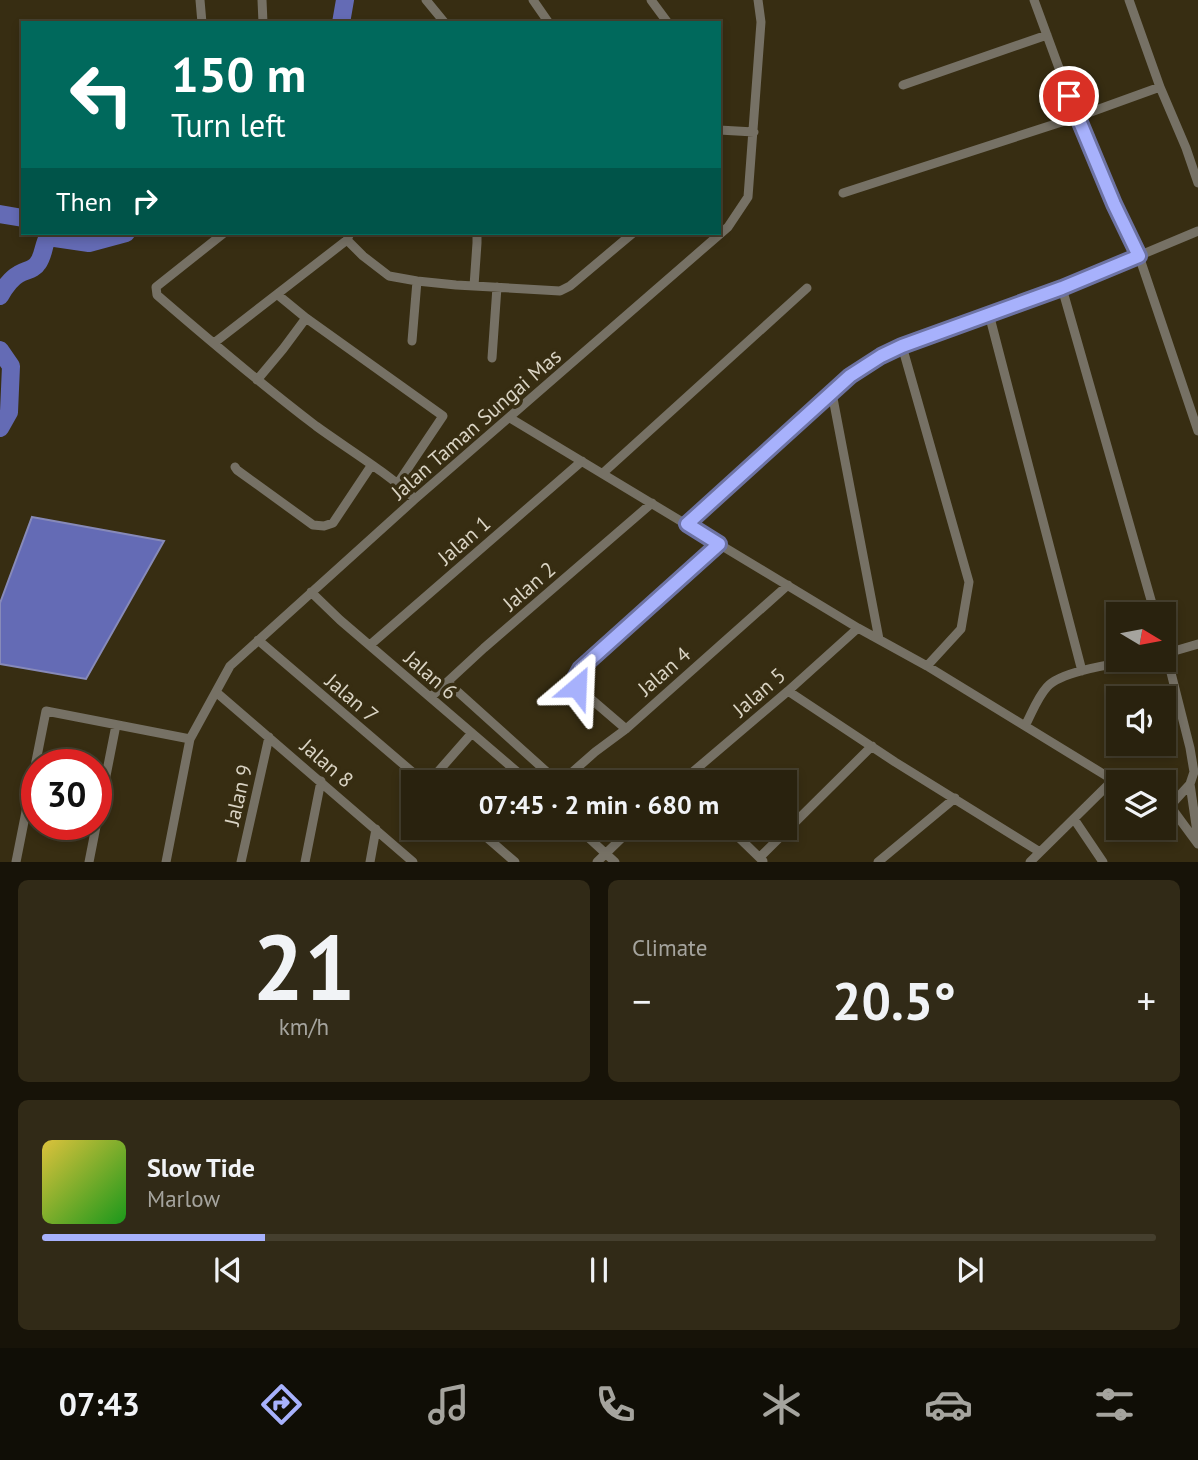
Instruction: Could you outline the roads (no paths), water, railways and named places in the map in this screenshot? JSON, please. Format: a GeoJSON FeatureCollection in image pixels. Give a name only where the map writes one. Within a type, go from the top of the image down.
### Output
{"type":"FeatureCollection","features":[{"type":"Feature","properties":{"kind":"street"},"geometry":{"type":"LineString","coordinates":[[200,0],[202,21]]}},
{"type":"Feature","properties":{"kind":"street"},"geometry":{"type":"LineString","coordinates":[[262,0],[263,21]]}},
{"type":"Feature","properties":{"kind":"street"},"geometry":{"type":"LineString","coordinates":[[426,0],[443,21]]}},
{"type":"Feature","properties":{"kind":"street"},"geometry":{"type":"LineString","coordinates":[[533,0],[548,21]]}},
{"type":"Feature","properties":{"kind":"street"},"geometry":{"type":"LineString","coordinates":[[651,0],[667,21]]}},
{"type":"Feature","properties":{"kind":"street","name":"Jalan Taman Sungai Mas"},"geometry":{"type":"LineString","coordinates":[[721,233],[748,197],[761,22],[758,0]]}},
{"type":"Feature","properties":{"kind":"street"},"geometry":{"type":"LineString","coordinates":[[1034,0],[1076,117],[1139,256],[1198,431]]}},
{"type":"Feature","properties":{"kind":"street"},"geometry":{"type":"LineString","coordinates":[[1129,0],[1198,183]]}},
{"type":"Feature","properties":{"kind":"street"},"geometry":{"type":"LineString","coordinates":[[903,85],[1047,35]]}},
{"type":"Feature","properties":{"kind":"street"},"geometry":{"type":"LineString","coordinates":[[842,193],[1160,87]]}},
{"type":"Feature","properties":{"kind":"street"},"geometry":{"type":"LineString","coordinates":[[721,130],[754,132]]}},
{"type":"Feature","properties":{"kind":"street"},"geometry":{"type":"LineString","coordinates":[[687,524],[850,376],[881,356],[1062,288],[1198,231]]}},
{"type":"Feature","properties":{"kind":"street"},"geometry":{"type":"LineString","coordinates":[[221,235],[156,287],[157,295],[257,380],[371,466],[398,483],[415,499]]}},
{"type":"Feature","properties":{"kind":"street"},"geometry":{"type":"LineString","coordinates":[[474,286],[477,235]]}},
{"type":"Feature","properties":{"kind":"street"},"geometry":{"type":"LineString","coordinates":[[214,343],[348,237],[363,257],[389,276],[497,288],[563,290],[631,235]]}},
{"type":"Feature","properties":{"kind":"street","name":"Jalan Taman Sungai Mas"},"geometry":{"type":"LineString","coordinates":[[166,862],[190,739],[230,666],[415,499],[719,235]]}},
{"type":"Feature","properties":{"kind":"street"},"geometry":{"type":"LineString","coordinates":[[412,341],[417,281]]}},
{"type":"Feature","properties":{"kind":"street"},"geometry":{"type":"LineString","coordinates":[[492,358],[497,288]]}},
{"type":"Feature","properties":{"kind":"street"},"geometry":{"type":"LineString","coordinates":[[603,473],[807,288]]}},
{"type":"Feature","properties":{"kind":"street"},"geometry":{"type":"LineString","coordinates":[[1062,288],[1152,602]]}},
{"type":"Feature","properties":{"kind":"street"},"geometry":{"type":"LineString","coordinates":[[278,295],[443,416],[398,483]]}},
{"type":"Feature","properties":{"kind":"street"},"geometry":{"type":"LineString","coordinates":[[989,314],[1082,671]]}},
{"type":"Feature","properties":{"kind":"street"},"geometry":{"type":"LineString","coordinates":[[257,380],[306,318]]}},
{"type":"Feature","properties":{"kind":"street"},"geometry":{"type":"LineString","coordinates":[[902,346],[969,582],[961,629],[927,666]]}},
{"type":"Feature","properties":{"kind":"street"},"geometry":{"type":"LineString","coordinates":[[832,393],[880,639]]}},
{"type":"Feature","properties":{"kind":"street"},"geometry":{"type":"LineString","coordinates":[[510,418],[1106,775]]}},
{"type":"Feature","properties":{"kind":"street","name":"Jalan 1"},"geometry":{"type":"LineString","coordinates":[[370,645],[582,461]]}},
{"type":"Feature","properties":{"kind":"street"},"geometry":{"type":"LineString","coordinates":[[235,467],[313,525],[324,526],[334,523],[371,466]]}},
{"type":"Feature","properties":{"kind":"street","name":"Jalan 2"},"geometry":{"type":"LineString","coordinates":[[431,697],[652,503]]}},
{"type":"Feature","properties":{"kind":"street"},"geometry":{"type":"LineString","coordinates":[[626,729],[577,687],[575,678],[580,669],[719,544]]}},
{"type":"Feature","properties":{"kind":"street","name":"Jalan 4"},"geometry":{"type":"LineString","coordinates":[[574,770],[626,729],[788,585]]}},
{"type":"Feature","properties":{"kind":"street","name":"Jalan 6"},"geometry":{"type":"LineString","coordinates":[[311,592],[515,770]]}},
{"type":"Feature","properties":{"kind":"street","name":"Jalan 5"},"geometry":{"type":"LineString","coordinates":[[695,770],[858,628]]}},
{"type":"Feature","properties":{"kind":"street","name":"Jalan 7"},"geometry":{"type":"LineString","coordinates":[[258,640],[410,770]]}},
{"type":"Feature","properties":{"kind":"street"},"geometry":{"type":"LineString","coordinates":[[1176,649],[1198,644]]}},
{"type":"Feature","properties":{"kind":"street"},"geometry":{"type":"LineString","coordinates":[[1025,726],[1048,685],[1057,678],[1106,666]]}},
{"type":"Feature","properties":{"kind":"street"},"geometry":{"type":"LineString","coordinates":[[1170,672],[1196,772],[1189,784],[1176,796]]}},
{"type":"Feature","properties":{"kind":"street"},"geometry":{"type":"LineString","coordinates":[[447,682],[546,770]]}},
{"type":"Feature","properties":{"kind":"street","name":"Jalan 8"},"geometry":{"type":"LineString","coordinates":[[216,691],[413,862]]}},
{"type":"Feature","properties":{"kind":"street"},"geometry":{"type":"LineString","coordinates":[[788,691],[1040,852]]}},
{"type":"Feature","properties":{"kind":"street"},"geometry":{"type":"LineString","coordinates":[[16,862],[46,711],[190,739]]}},
{"type":"Feature","properties":{"kind":"street"},"geometry":{"type":"LineString","coordinates":[[89,862],[116,726]]}},
{"type":"Feature","properties":{"kind":"street"},"geometry":{"type":"LineString","coordinates":[[440,770],[472,733]]}},
{"type":"Feature","properties":{"kind":"street","name":"Jalan 9"},"geometry":{"type":"LineString","coordinates":[[241,862],[269,737]]}},
{"type":"Feature","properties":{"kind":"street"},"geometry":{"type":"LineString","coordinates":[[741,840],[762,860],[872,746]]}},
{"type":"Feature","properties":{"kind":"street"},"geometry":{"type":"LineString","coordinates":[[305,862],[321,781]]}},
{"type":"Feature","properties":{"kind":"street"},"geometry":{"type":"LineString","coordinates":[[1189,784],[1198,841]]}},
{"type":"Feature","properties":{"kind":"street"},"geometry":{"type":"LineString","coordinates":[[1030,862],[1106,790]]}},
{"type":"Feature","properties":{"kind":"street"},"geometry":{"type":"LineString","coordinates":[[878,862],[954,798]]}},
{"type":"Feature","properties":{"kind":"street"},"geometry":{"type":"LineString","coordinates":[[1176,815],[1198,841]]}},
{"type":"Feature","properties":{"kind":"street"},"geometry":{"type":"LineString","coordinates":[[1074,818],[1103,862]]}},
{"type":"Feature","properties":{"kind":"street"},"geometry":{"type":"LineString","coordinates":[[370,862],[376,829]]}},
{"type":"Feature","properties":{"kind":"street"},"geometry":{"type":"LineString","coordinates":[[490,840],[515,862]]}},
{"type":"Feature","properties":{"kind":"street"},"geometry":{"type":"LineString","coordinates":[[591,840],[615,862]]}},
{"type":"Feature","properties":{"kind":"street"},"geometry":{"type":"LineString","coordinates":[[597,862],[620,840]]}},
{"type":"Feature","properties":{"kind":"water"},"geometry":{"type":"Polygon","coordinates":[[[32,517],[164,541],[86,679],[0,664],[0,603],[32,517]]]}},
{"type":"Feature","properties":{"kind":"waterway"},"geometry":{"type":"LineString","coordinates":[[341,21],[345,0]]}},
{"type":"Feature","properties":{"kind":"waterway"},"geometry":{"type":"LineString","coordinates":[[0,214],[21,218]]}},
{"type":"Feature","properties":{"kind":"waterway"},"geometry":{"type":"LineString","coordinates":[[79,239],[89,243],[119,235]]}},
{"type":"Feature","properties":{"kind":"waterway"},"geometry":{"type":"LineString","coordinates":[[0,296],[13,278],[36,265],[48,237],[89,243]]}},
{"type":"Feature","properties":{"kind":"waterway"},"geometry":{"type":"LineString","coordinates":[[0,350],[11,366],[9,412],[0,428]]}}]}
